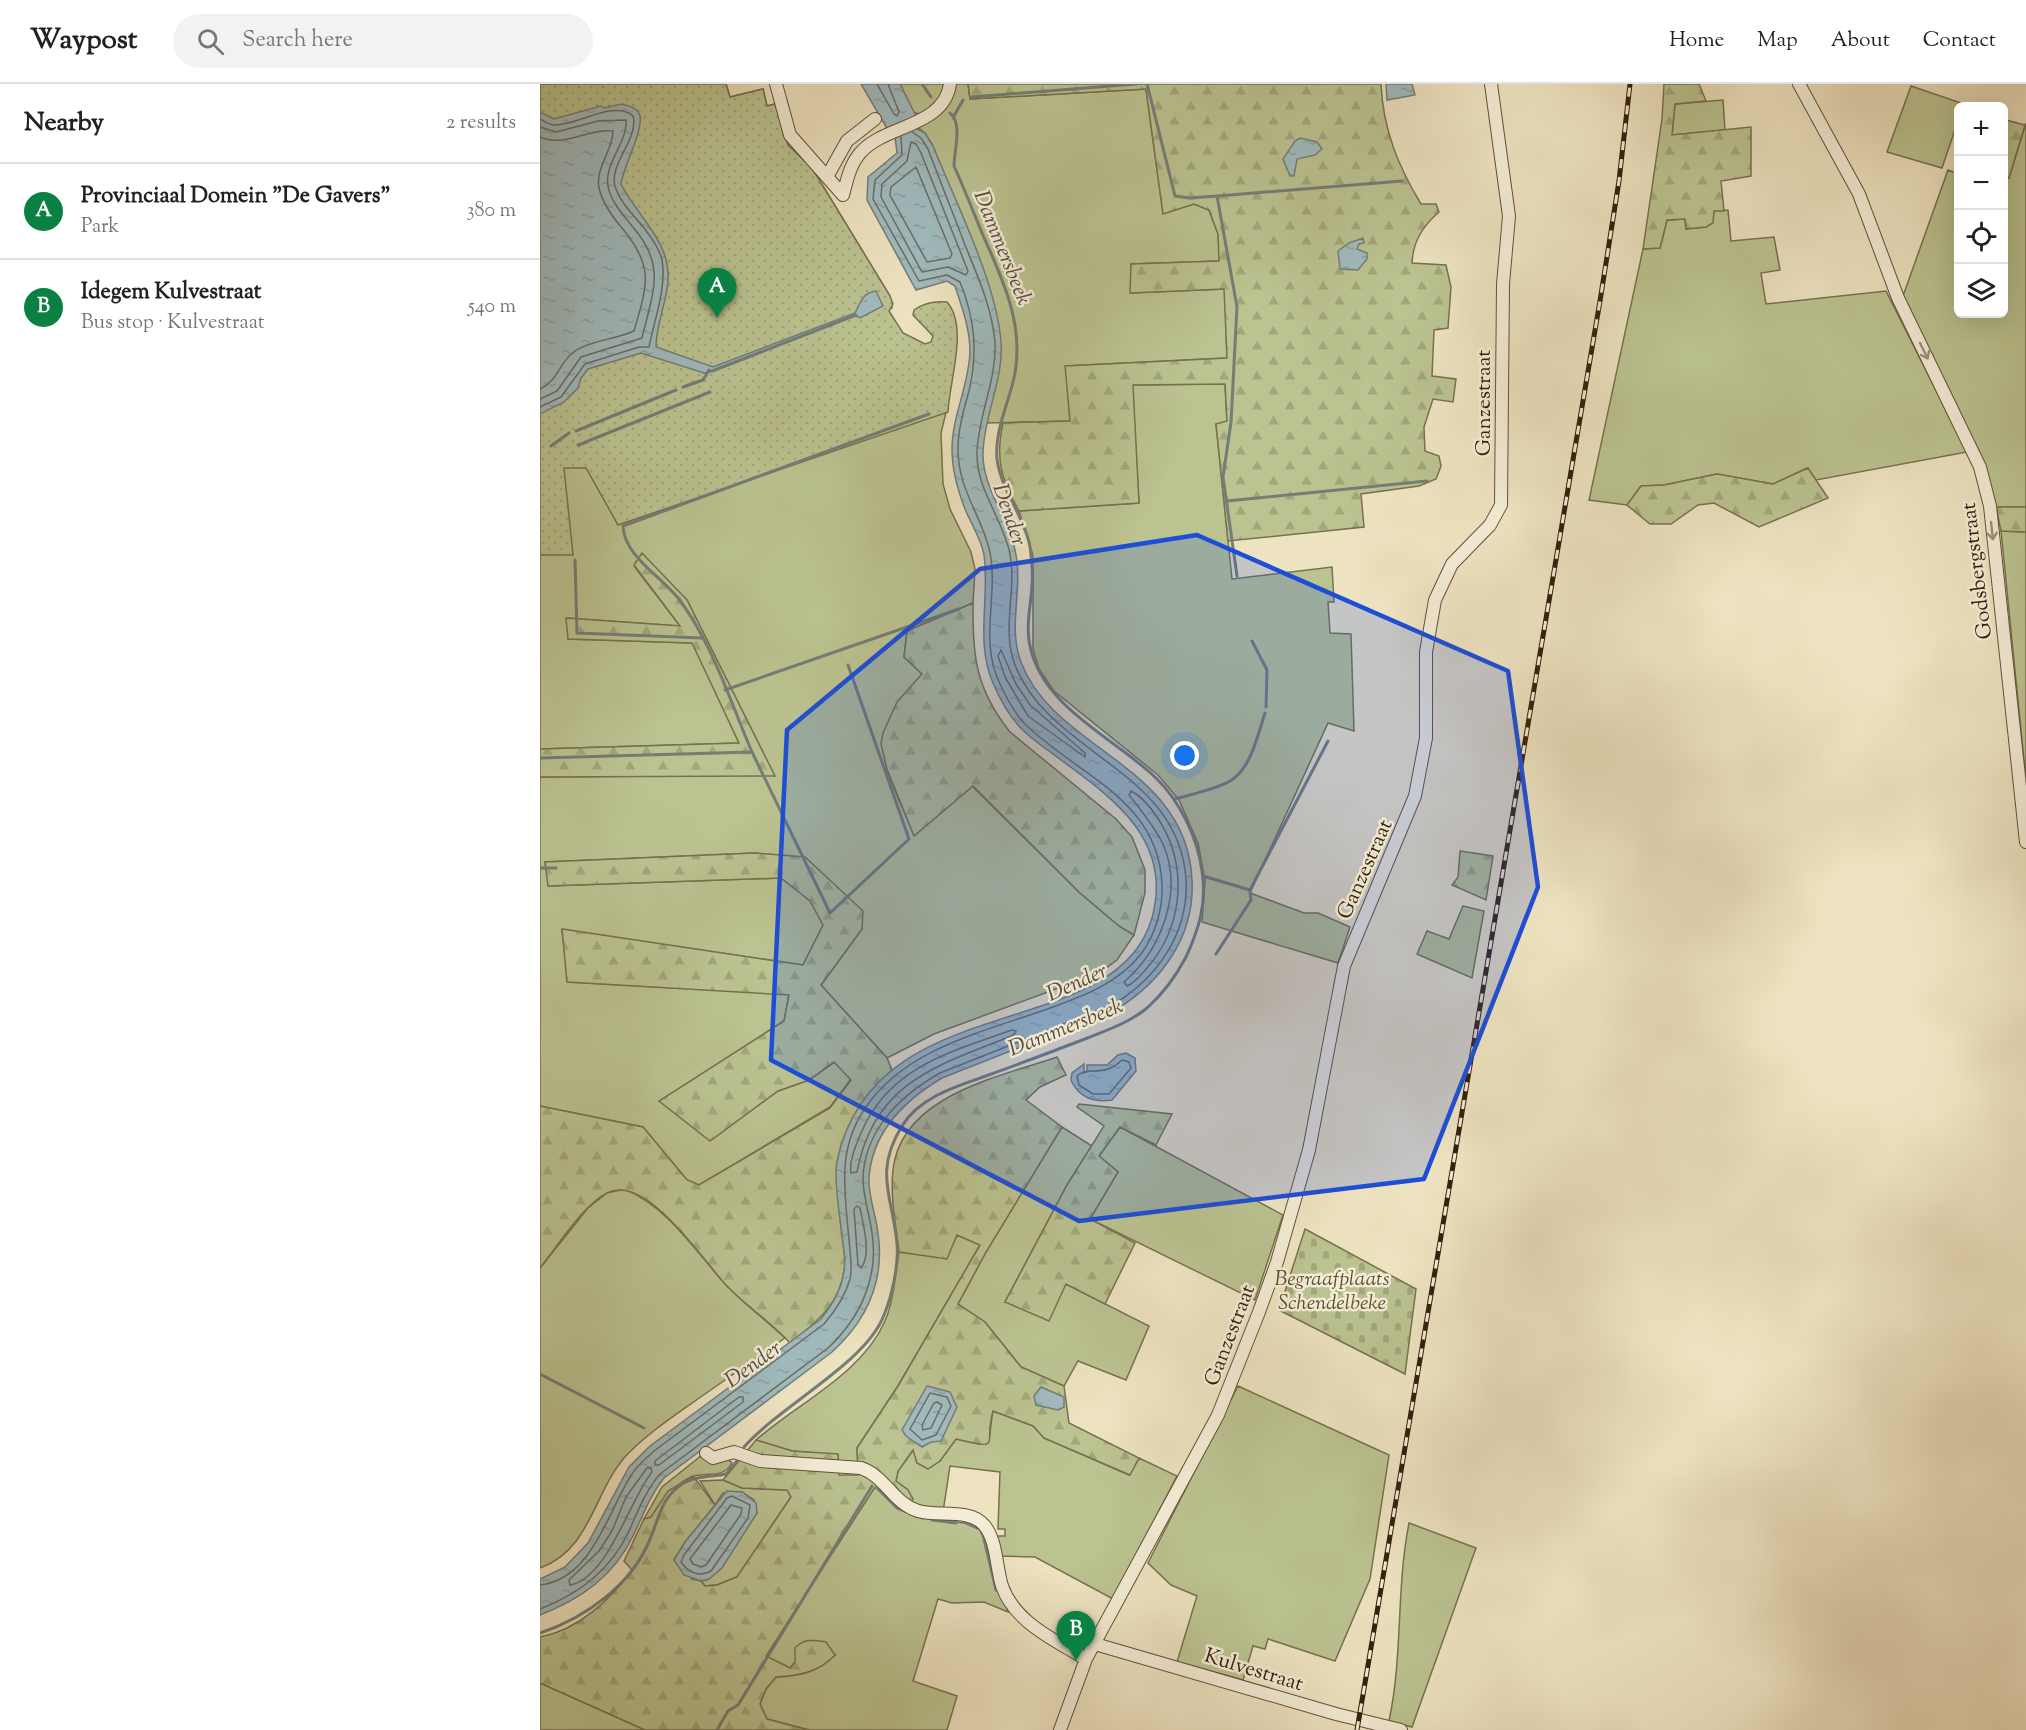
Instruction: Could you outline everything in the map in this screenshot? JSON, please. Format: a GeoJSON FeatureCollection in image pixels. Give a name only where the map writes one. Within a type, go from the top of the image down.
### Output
{"type":"FeatureCollection","features":[{"type":"Feature","properties":{"kind":"street"},"geometry":{"type":"LineString","coordinates":[[776,84],[790,135],[820,172],[828,175],[843,195],[855,159],[862,151],[932,113],[942,103],[950,84]]}},
{"type":"Feature","properties":{"kind":"street","name":"Ganzestraat"},"geometry":{"type":"LineString","coordinates":[[1060,1730],[1086,1659],[1218,1416],[1259,1312],[1290,1219],[1309,1150],[1344,966],[1415,796],[1426,738],[1426,652],[1435,600],[1452,564],[1490,525],[1501,505],[1503,284],[1509,216],[1491,84]]}},
{"type":"Feature","properties":{"kind":"street","name":"Godsbergstraat"},"geometry":{"type":"LineString","coordinates":[[1799,84],[1859,194],[1898,298],[1980,467],[1990,506],[2026,842]]}},
{"type":"Feature","properties":{"kind":"street"},"geometry":{"type":"LineString","coordinates":[[828,175],[847,141],[875,119]]}},
{"type":"Feature","properties":{"kind":"street"},"geometry":{"type":"LineString","coordinates":[[706,1453],[713,1458],[734,1452],[760,1461],[861,1468],[875,1474],[894,1495],[909,1507],[920,1512],[974,1518],[981,1522],[990,1536],[1002,1586],[1014,1609],[1035,1628],[1086,1659]]}},
{"type":"Feature","properties":{"kind":"street","name":"Kulvestraat"},"geometry":{"type":"LineString","coordinates":[[1095,1644],[1385,1728],[1401,1730]]}},
{"type":"Feature","properties":{"kind":"highlighted area"},"geometry":{"type":"Polygon","coordinates":[[[1197,535],[1508,671],[1538,887],[1424,1179],[1079,1221],[771,1060],[787,730],[980,569],[1197,535]]]}},
{"type":"Feature","properties":{"kind":"green space"},"geometry":{"type":"Polygon","coordinates":[[[540,84],[726,84],[730,97],[763,89],[767,106],[775,104],[788,145],[812,168],[890,296],[893,304],[889,311],[903,333],[925,344],[931,342],[933,336],[913,315],[914,310],[930,303],[947,302],[957,326],[956,355],[948,412],[618,525],[586,468],[564,468],[573,555],[540,555],[540,84]]]}},
{"type":"Feature","properties":{"kind":"green space"},"geometry":{"type":"Polygon","coordinates":[[[726,84],[730,97],[763,89],[767,106],[775,104],[788,145],[812,168],[890,296],[892,308],[854,326],[948,404],[941,433],[943,484],[950,509],[971,552],[975,569],[973,603],[907,631],[904,657],[922,674],[903,697],[891,717],[884,735],[883,752],[894,788],[914,835],[972,786],[1080,893],[1119,926],[1134,935],[1117,960],[1099,973],[934,1034],[887,1058],[821,985],[862,929],[805,858],[755,853],[545,862],[549,886],[781,878],[810,900],[823,925],[803,965],[562,930],[568,982],[789,994],[784,1021],[660,1101],[753,1107],[778,1091],[809,1080],[835,1062],[851,1079],[830,1107],[699,1185],[687,1180],[643,1127],[540,1106],[540,777],[774,775],[687,600],[634,566],[680,626],[567,618],[568,639],[693,643],[739,743],[540,749],[540,89],[726,84]]]}},
{"type":"Feature","properties":{"kind":"green space"},"geometry":{"type":"Polygon","coordinates":[[[900,84],[948,84],[945,93],[924,114],[914,113],[900,84]]]}},
{"type":"Feature","properties":{"kind":"green space"},"geometry":{"type":"Polygon","coordinates":[[[953,84],[968,84],[970,99],[1146,89],[1163,213],[1194,204],[1209,210],[1218,234],[1220,261],[1131,264],[1131,293],[1225,289],[1227,358],[1066,366],[1070,421],[986,423],[994,394],[990,291],[933,146],[925,133],[916,126],[953,84]]]}},
{"type":"Feature","properties":{"kind":"green space"},"geometry":{"type":"Polygon","coordinates":[[[968,84],[1381,84],[1388,132],[1405,176],[1421,204],[1436,204],[1439,212],[1420,234],[1414,248],[1412,263],[1446,265],[1451,287],[1448,328],[1434,330],[1432,376],[1456,379],[1453,402],[1433,399],[1424,427],[1425,451],[1439,456],[1441,466],[1436,479],[1419,486],[1361,494],[1364,527],[1228,541],[1216,424],[1227,421],[1225,384],[1133,385],[1139,503],[1019,511],[1001,469],[1000,447],[1003,423],[1070,421],[1065,366],[1227,358],[1224,289],[1130,293],[1131,264],[1219,261],[1218,234],[1209,210],[1194,204],[1163,214],[1146,89],[970,99],[968,84]]]}},
{"type":"Feature","properties":{"kind":"green space"},"geometry":{"type":"Polygon","coordinates":[[[1664,84],[1699,84],[1706,101],[1675,104],[1672,135],[1751,127],[1751,176],[1721,181],[1724,211],[1714,211],[1713,223],[1706,227],[1686,229],[1685,219],[1667,220],[1660,248],[1643,249],[1662,119],[1664,84]]]}},
{"type":"Feature","properties":{"kind":"green space"},"geometry":{"type":"Polygon","coordinates":[[[1911,86],[1958,102],[1954,102],[1954,133],[1942,168],[1887,152],[1911,86]]]}},
{"type":"Feature","properties":{"kind":"green space"},"geometry":{"type":"Polygon","coordinates":[[[1723,100],[1725,130],[1672,135],[1675,104],[1723,100]]]}},
{"type":"Feature","properties":{"kind":"green space"},"geometry":{"type":"Polygon","coordinates":[[[2008,121],[2025,125],[2008,178],[2008,121]]]}},
{"type":"Feature","properties":{"kind":"green space"},"geometry":{"type":"Polygon","coordinates":[[[2026,123],[2026,507],[1996,507],[1982,459],[1903,296],[1948,170],[1954,172],[1954,318],[2008,318],[2009,178],[2026,123]]]}},
{"type":"Feature","properties":{"kind":"green space"},"geometry":{"type":"Polygon","coordinates":[[[1728,210],[1731,241],[1774,237],[1780,270],[1761,273],[1766,304],[1886,291],[1967,452],[1816,480],[1807,468],[1773,484],[1717,474],[1664,485],[1641,486],[1627,505],[1589,500],[1643,249],[1660,248],[1667,220],[1685,219],[1686,229],[1706,227],[1714,211],[1728,210]]]}},
{"type":"Feature","properties":{"kind":"green space"},"geometry":{"type":"Polygon","coordinates":[[[1225,384],[1227,422],[1216,424],[1232,579],[1332,567],[1334,602],[1328,602],[1330,633],[1351,634],[1354,731],[1328,723],[1250,893],[1304,913],[1318,913],[1350,927],[1338,963],[1202,922],[1205,881],[1198,843],[1179,800],[1158,775],[1054,691],[1039,669],[1033,649],[1033,555],[1019,511],[1139,503],[1132,385],[1225,384]]]}},
{"type":"Feature","properties":{"kind":"green space"},"geometry":{"type":"Polygon","coordinates":[[[1808,468],[1828,498],[1759,527],[1714,503],[1698,505],[1671,524],[1650,524],[1627,505],[1641,486],[1664,485],[1717,474],[1773,484],[1808,468]]]}},
{"type":"Feature","properties":{"kind":"green space"},"geometry":{"type":"Polygon","coordinates":[[[1996,507],[2026,507],[2026,532],[2001,531],[1996,507]]]}},
{"type":"Feature","properties":{"kind":"green space"},"geometry":{"type":"Polygon","coordinates":[[[2001,531],[2026,532],[2026,780],[2001,531]]]}},
{"type":"Feature","properties":{"kind":"green space"},"geometry":{"type":"Polygon","coordinates":[[[642,553],[687,600],[775,776],[540,777],[540,749],[739,743],[692,643],[568,639],[566,618],[680,626],[634,565],[642,553]]]}},
{"type":"Feature","properties":{"kind":"green space"},"geometry":{"type":"Polygon","coordinates":[[[973,603],[975,656],[978,671],[989,701],[998,716],[1010,732],[1116,819],[1132,837],[1145,870],[1145,893],[1134,935],[1119,926],[1080,893],[973,786],[914,836],[887,769],[881,744],[883,733],[897,702],[922,674],[904,657],[907,631],[973,603]]]}},
{"type":"Feature","properties":{"kind":"green space"},"geometry":{"type":"Polygon","coordinates":[[[1460,851],[1493,856],[1486,900],[1452,885],[1458,877],[1460,851]]]}},
{"type":"Feature","properties":{"kind":"green space"},"geometry":{"type":"Polygon","coordinates":[[[755,853],[805,857],[863,911],[862,929],[821,985],[887,1058],[892,1070],[864,1100],[844,1136],[840,1149],[836,1172],[845,1260],[840,1287],[835,1298],[820,1317],[790,1343],[726,1285],[672,1222],[639,1195],[622,1190],[607,1193],[598,1199],[571,1227],[540,1268],[540,1106],[643,1127],[687,1180],[699,1185],[830,1108],[851,1080],[834,1062],[809,1080],[778,1091],[710,1141],[659,1101],[784,1021],[789,995],[567,982],[562,929],[803,965],[823,925],[810,901],[781,878],[548,886],[545,862],[755,853]]]}},
{"type":"Feature","properties":{"kind":"green space"},"geometry":{"type":"Polygon","coordinates":[[[1463,906],[1484,911],[1472,978],[1417,954],[1427,931],[1449,939],[1463,906]]]}},
{"type":"Feature","properties":{"kind":"green space"},"geometry":{"type":"Polygon","coordinates":[[[1057,1057],[1066,1075],[1040,1087],[1026,1100],[1062,1127],[986,1252],[958,1304],[985,1322],[1021,1367],[1064,1386],[1069,1423],[1139,1458],[1130,1475],[1044,1438],[1033,1426],[993,1411],[989,1442],[986,1444],[956,1439],[940,1461],[928,1469],[917,1463],[913,1450],[898,1471],[896,1481],[908,1490],[913,1499],[910,1506],[903,1510],[875,1487],[766,1656],[790,1668],[795,1662],[795,1648],[806,1641],[813,1640],[826,1642],[835,1655],[829,1661],[808,1672],[776,1677],[766,1689],[760,1704],[767,1719],[809,1730],[645,1730],[540,1683],[540,1637],[580,1621],[614,1592],[632,1570],[624,1561],[644,1519],[651,1517],[668,1491],[693,1476],[715,1505],[685,1542],[674,1560],[692,1579],[701,1581],[705,1586],[717,1585],[737,1577],[791,1497],[787,1490],[742,1488],[723,1480],[756,1440],[792,1451],[838,1454],[839,1475],[858,1475],[857,1448],[898,1386],[980,1245],[957,1235],[947,1259],[899,1252],[892,1180],[900,1144],[914,1124],[933,1107],[957,1093],[982,1082],[1057,1057]]]}},
{"type":"Feature","properties":{"kind":"green space"},"geometry":{"type":"Polygon","coordinates":[[[1079,1104],[1172,1114],[1156,1145],[1120,1127],[1099,1156],[1118,1172],[1090,1219],[1135,1243],[1105,1304],[1066,1284],[1049,1321],[1005,1302],[1067,1185],[1104,1126],[1077,1107],[1079,1104]]]}},
{"type":"Feature","properties":{"kind":"green space"},"geometry":{"type":"Polygon","coordinates":[[[1062,1127],[1092,1146],[1067,1185],[1005,1302],[1066,1284],[1149,1326],[1126,1380],[1078,1361],[1064,1386],[1021,1367],[985,1322],[958,1304],[986,1252],[1062,1127]]]}},
{"type":"Feature","properties":{"kind":"green space"},"geometry":{"type":"Polygon","coordinates":[[[1120,1127],[1283,1215],[1255,1300],[1090,1219],[1118,1172],[1099,1156],[1120,1127]]]}},
{"type":"Feature","properties":{"kind":"green space"},"geometry":{"type":"Polygon","coordinates":[[[625,1189],[641,1197],[668,1219],[726,1285],[785,1338],[667,1421],[632,1450],[614,1473],[589,1520],[570,1548],[557,1560],[540,1568],[540,1268],[588,1208],[607,1193],[625,1189]]]}},
{"type":"Feature","properties":{"kind":"green space","name":"Begraafplaats Schendelbeke"},"geometry":{"type":"Polygon","coordinates":[[[1305,1229],[1416,1289],[1405,1374],[1279,1310],[1305,1229]]]}},
{"type":"Feature","properties":{"kind":"green space"},"geometry":{"type":"Polygon","coordinates":[[[957,1235],[980,1245],[898,1386],[857,1448],[858,1465],[838,1465],[838,1455],[792,1451],[756,1440],[845,1372],[875,1340],[890,1305],[899,1252],[946,1258],[957,1235]]]}},
{"type":"Feature","properties":{"kind":"green space"},"geometry":{"type":"Polygon","coordinates":[[[1238,1386],[1389,1455],[1370,1579],[1335,1661],[1268,1639],[1265,1649],[1253,1646],[1243,1680],[1177,1662],[1197,1596],[1171,1585],[1148,1563],[1238,1386]]]}},
{"type":"Feature","properties":{"kind":"green space"},"geometry":{"type":"Polygon","coordinates":[[[993,1411],[1034,1426],[1044,1438],[1129,1475],[1139,1458],[1177,1476],[1113,1599],[1035,1557],[997,1556],[995,1536],[1005,1536],[1005,1529],[998,1529],[1000,1472],[950,1466],[943,1512],[910,1506],[908,1490],[896,1481],[898,1471],[914,1449],[917,1463],[940,1461],[956,1439],[979,1444],[988,1443],[993,1411]]]}},
{"type":"Feature","properties":{"kind":"green space"},"geometry":{"type":"Polygon","coordinates":[[[702,1455],[727,1459],[732,1463],[720,1473],[688,1478],[670,1493],[651,1518],[644,1519],[662,1487],[702,1455]]]}},
{"type":"Feature","properties":{"kind":"green space"},"geometry":{"type":"Polygon","coordinates":[[[723,1480],[742,1488],[787,1490],[791,1497],[737,1577],[717,1585],[705,1586],[701,1581],[709,1579],[757,1513],[754,1500],[742,1492],[723,1493],[715,1505],[700,1481],[723,1480]]]}},
{"type":"Feature","properties":{"kind":"green space"},"geometry":{"type":"Polygon","coordinates":[[[875,1487],[915,1516],[978,1525],[982,1530],[1008,1612],[984,1602],[952,1603],[938,1599],[913,1681],[957,1696],[947,1730],[809,1730],[767,1719],[760,1704],[766,1689],[776,1677],[808,1672],[829,1661],[835,1655],[795,1662],[790,1668],[765,1656],[875,1487]]]}},
{"type":"Feature","properties":{"kind":"green space"},"geometry":{"type":"Polygon","coordinates":[[[1409,1523],[1476,1548],[1412,1727],[1389,1721],[1396,1672],[1402,1573],[1409,1523]]]}},
{"type":"Feature","properties":{"kind":"green space"},"geometry":{"type":"Polygon","coordinates":[[[540,1683],[645,1730],[540,1730],[540,1683]]]}},
{"type":"Feature","properties":{"kind":"water"},"geometry":{"type":"Polygon","coordinates":[[[861,84],[900,84],[916,116],[912,118],[917,129],[925,133],[933,146],[974,243],[992,294],[998,318],[1001,355],[984,439],[984,466],[1015,550],[1018,578],[1015,635],[1021,662],[1038,692],[1061,717],[1144,784],[1168,810],[1185,841],[1192,880],[1188,920],[1172,955],[1161,971],[1133,998],[1117,1009],[942,1078],[903,1107],[884,1132],[871,1161],[869,1185],[878,1233],[879,1267],[870,1299],[855,1327],[832,1352],[664,1478],[616,1563],[582,1594],[540,1615],[540,1579],[565,1567],[588,1543],[629,1467],[650,1446],[821,1319],[831,1305],[841,1285],[845,1260],[837,1195],[837,1162],[859,1106],[896,1067],[943,1040],[1046,1005],[1092,985],[1129,958],[1152,918],[1156,891],[1154,867],[1147,845],[1135,826],[1101,791],[1033,739],[1014,721],[993,683],[985,652],[984,555],[960,495],[952,456],[955,425],[969,364],[970,343],[967,327],[955,286],[947,281],[916,290],[867,200],[868,177],[897,153],[895,137],[888,130],[861,84]]]}},
{"type":"Feature","properties":{"kind":"water"},"geometry":{"type":"Polygon","coordinates":[[[1386,84],[1412,84],[1415,95],[1387,100],[1386,84]]]}},
{"type":"Feature","properties":{"kind":"water"},"geometry":{"type":"Polygon","coordinates":[[[622,104],[636,109],[640,119],[637,137],[621,184],[659,242],[668,267],[667,290],[656,347],[713,367],[855,313],[862,299],[871,292],[876,291],[883,306],[860,318],[855,315],[714,371],[704,373],[641,353],[588,369],[581,378],[578,388],[564,402],[540,414],[540,112],[554,119],[601,106],[604,108],[622,104]]]}},
{"type":"Feature","properties":{"kind":"water"},"geometry":{"type":"Polygon","coordinates":[[[1300,138],[1317,142],[1322,149],[1315,155],[1297,159],[1294,176],[1290,176],[1283,159],[1295,141],[1300,138]]]}},
{"type":"Feature","properties":{"kind":"water"},"geometry":{"type":"Polygon","coordinates":[[[1363,238],[1364,243],[1359,244],[1357,249],[1367,253],[1367,259],[1358,270],[1340,269],[1338,251],[1349,243],[1363,238]]]}},
{"type":"Feature","properties":{"kind":"water"},"geometry":{"type":"Polygon","coordinates":[[[1126,1053],[1135,1058],[1136,1071],[1112,1100],[1099,1101],[1087,1098],[1074,1086],[1071,1080],[1072,1073],[1084,1064],[1084,1073],[1087,1072],[1087,1065],[1107,1065],[1118,1055],[1126,1053]]]}},
{"type":"Feature","properties":{"kind":"water"},"geometry":{"type":"Polygon","coordinates":[[[927,1386],[950,1392],[957,1407],[941,1441],[931,1442],[922,1447],[906,1436],[902,1430],[927,1386]]]}},
{"type":"Feature","properties":{"kind":"water"},"geometry":{"type":"Polygon","coordinates":[[[1041,1387],[1064,1397],[1064,1407],[1058,1410],[1036,1405],[1034,1396],[1041,1387]]]}},
{"type":"Feature","properties":{"kind":"water"},"geometry":{"type":"Polygon","coordinates":[[[727,1491],[742,1492],[756,1503],[757,1513],[722,1568],[709,1579],[701,1581],[684,1575],[674,1560],[685,1542],[727,1491]]]}},
{"type":"Feature","properties":{"kind":"waterway","name":"Dammersbeek"},"geometry":{"type":"LineString","coordinates":[[922,84],[931,97]]}},
{"type":"Feature","properties":{"kind":"waterway"},"geometry":{"type":"LineString","coordinates":[[972,97],[1136,84]]}},
{"type":"Feature","properties":{"kind":"waterway"},"geometry":{"type":"LineString","coordinates":[[1147,84],[1175,196],[1190,198],[1217,196],[1237,307],[1231,422],[1223,477],[1237,576]]}},
{"type":"Feature","properties":{"kind":"waterway"},"geometry":{"type":"LineString","coordinates":[[954,116],[963,100]]}},
{"type":"Feature","properties":{"kind":"waterway","name":"Dammersbeek"},"geometry":{"type":"LineString","coordinates":[[744,1447],[779,1415],[842,1367],[874,1333],[884,1315],[890,1299],[897,1261],[895,1227],[887,1185],[888,1158],[893,1143],[909,1116],[927,1101],[949,1090],[1105,1031],[1140,1013],[1174,978],[1195,936],[1203,905],[1200,859],[1192,834],[1173,798],[1165,787],[1139,763],[1082,720],[1065,704],[1049,687],[1037,668],[1028,636],[1033,576],[1030,545],[1022,521],[1003,481],[997,459],[1000,426],[1015,373],[1017,354],[1014,319],[1004,284],[954,166],[957,130],[950,113]]}},
{"type":"Feature","properties":{"kind":"waterway"},"geometry":{"type":"LineString","coordinates":[[1218,196],[1402,181]]}},
{"type":"Feature","properties":{"kind":"waterway"},"geometry":{"type":"LineString","coordinates":[[712,371],[856,315]]}},
{"type":"Feature","properties":{"kind":"waterway"},"geometry":{"type":"LineString","coordinates":[[683,387],[703,380],[709,370]]}},
{"type":"Feature","properties":{"kind":"waterway"},"geometry":{"type":"LineString","coordinates":[[576,431],[676,390]]}},
{"type":"Feature","properties":{"kind":"waterway"},"geometry":{"type":"LineString","coordinates":[[588,441],[710,392]]}},
{"type":"Feature","properties":{"kind":"waterway"},"geometry":{"type":"LineString","coordinates":[[540,758],[752,752],[720,672],[701,633],[678,598],[636,556],[625,537],[623,526],[929,414]]}},
{"type":"Feature","properties":{"kind":"waterway"},"geometry":{"type":"LineString","coordinates":[[551,446],[569,433]]}},
{"type":"Feature","properties":{"kind":"waterway"},"geometry":{"type":"LineString","coordinates":[[578,445],[587,442]]}},
{"type":"Feature","properties":{"kind":"waterway"},"geometry":{"type":"LineString","coordinates":[[1227,501],[1427,481]]}},
{"type":"Feature","properties":{"kind":"waterway"},"geometry":{"type":"LineString","coordinates":[[575,560],[577,633],[702,638]]}},
{"type":"Feature","properties":{"kind":"waterway"},"geometry":{"type":"LineString","coordinates":[[725,690],[959,609]]}},
{"type":"Feature","properties":{"kind":"waterway"},"geometry":{"type":"LineString","coordinates":[[1252,641],[1267,670],[1266,707]]}},
{"type":"Feature","properties":{"kind":"waterway"},"geometry":{"type":"LineString","coordinates":[[752,752],[830,913],[909,839],[848,665]]}},
{"type":"Feature","properties":{"kind":"waterway"},"geometry":{"type":"LineString","coordinates":[[1175,799],[1217,787],[1237,775],[1253,750],[1265,713]]}},
{"type":"Feature","properties":{"kind":"waterway"},"geometry":{"type":"LineString","coordinates":[[1203,876],[1250,890],[1328,741]]}},
{"type":"Feature","properties":{"kind":"waterway"},"geometry":{"type":"LineString","coordinates":[[540,868],[556,868]]}},
{"type":"Feature","properties":{"kind":"waterway"},"geometry":{"type":"LineString","coordinates":[[1216,954],[1251,900],[1250,890]]}},
{"type":"Feature","properties":{"kind":"waterway"},"geometry":{"type":"LineString","coordinates":[[540,1374],[644,1428]]}},
{"type":"Feature","properties":{"kind":"waterway","name":"Dammersbeek"},"geometry":{"type":"LineString","coordinates":[[540,1633],[557,1627],[590,1609],[619,1585],[642,1556],[661,1509],[675,1490],[692,1479],[726,1474],[737,1461]]}},
{"type":"Feature","properties":{"kind":"waterway"},"geometry":{"type":"LineString","coordinates":[[717,1730],[728,1711],[738,1705],[872,1486]]}},
{"type":"Feature","properties":{"kind":"waterway"},"geometry":{"type":"LineString","coordinates":[[879,1490],[897,1508],[923,1518]]}},
{"type":"Feature","properties":{"kind":"waterway"},"geometry":{"type":"LineString","coordinates":[[932,1520],[956,1523]]}},
{"type":"Feature","properties":{"kind":"waterway"},"geometry":{"type":"LineString","coordinates":[[966,1523],[980,1529],[983,1535],[996,1590]]}},
{"type":"Feature","properties":{"kind":"railway"},"geometry":{"type":"LineString","coordinates":[[1357,1730],[1600,301],[1619,181],[1630,84]]}},
{"type":"Feature","properties":{"kind":"place","name":"Provinciaal Domein \"De Gavers\""},"geometry":{"type":"Point","coordinates":[717,318]}},
{"type":"Feature","properties":{"kind":"place","name":"Idegem Kulvestraat"},"geometry":{"type":"Point","coordinates":[1076,1661]}},
{"type":"Feature","properties":{"kind":"water label","name":"Dender"},"geometry":{"type":"Point","coordinates":[1011,514]}},
{"type":"Feature","properties":{"kind":"water label","name":"Dender"},"geometry":{"type":"Point","coordinates":[1076,981]}},
{"type":"Feature","properties":{"kind":"water label","name":"Dender"},"geometry":{"type":"Point","coordinates":[752,1363]}}]}
